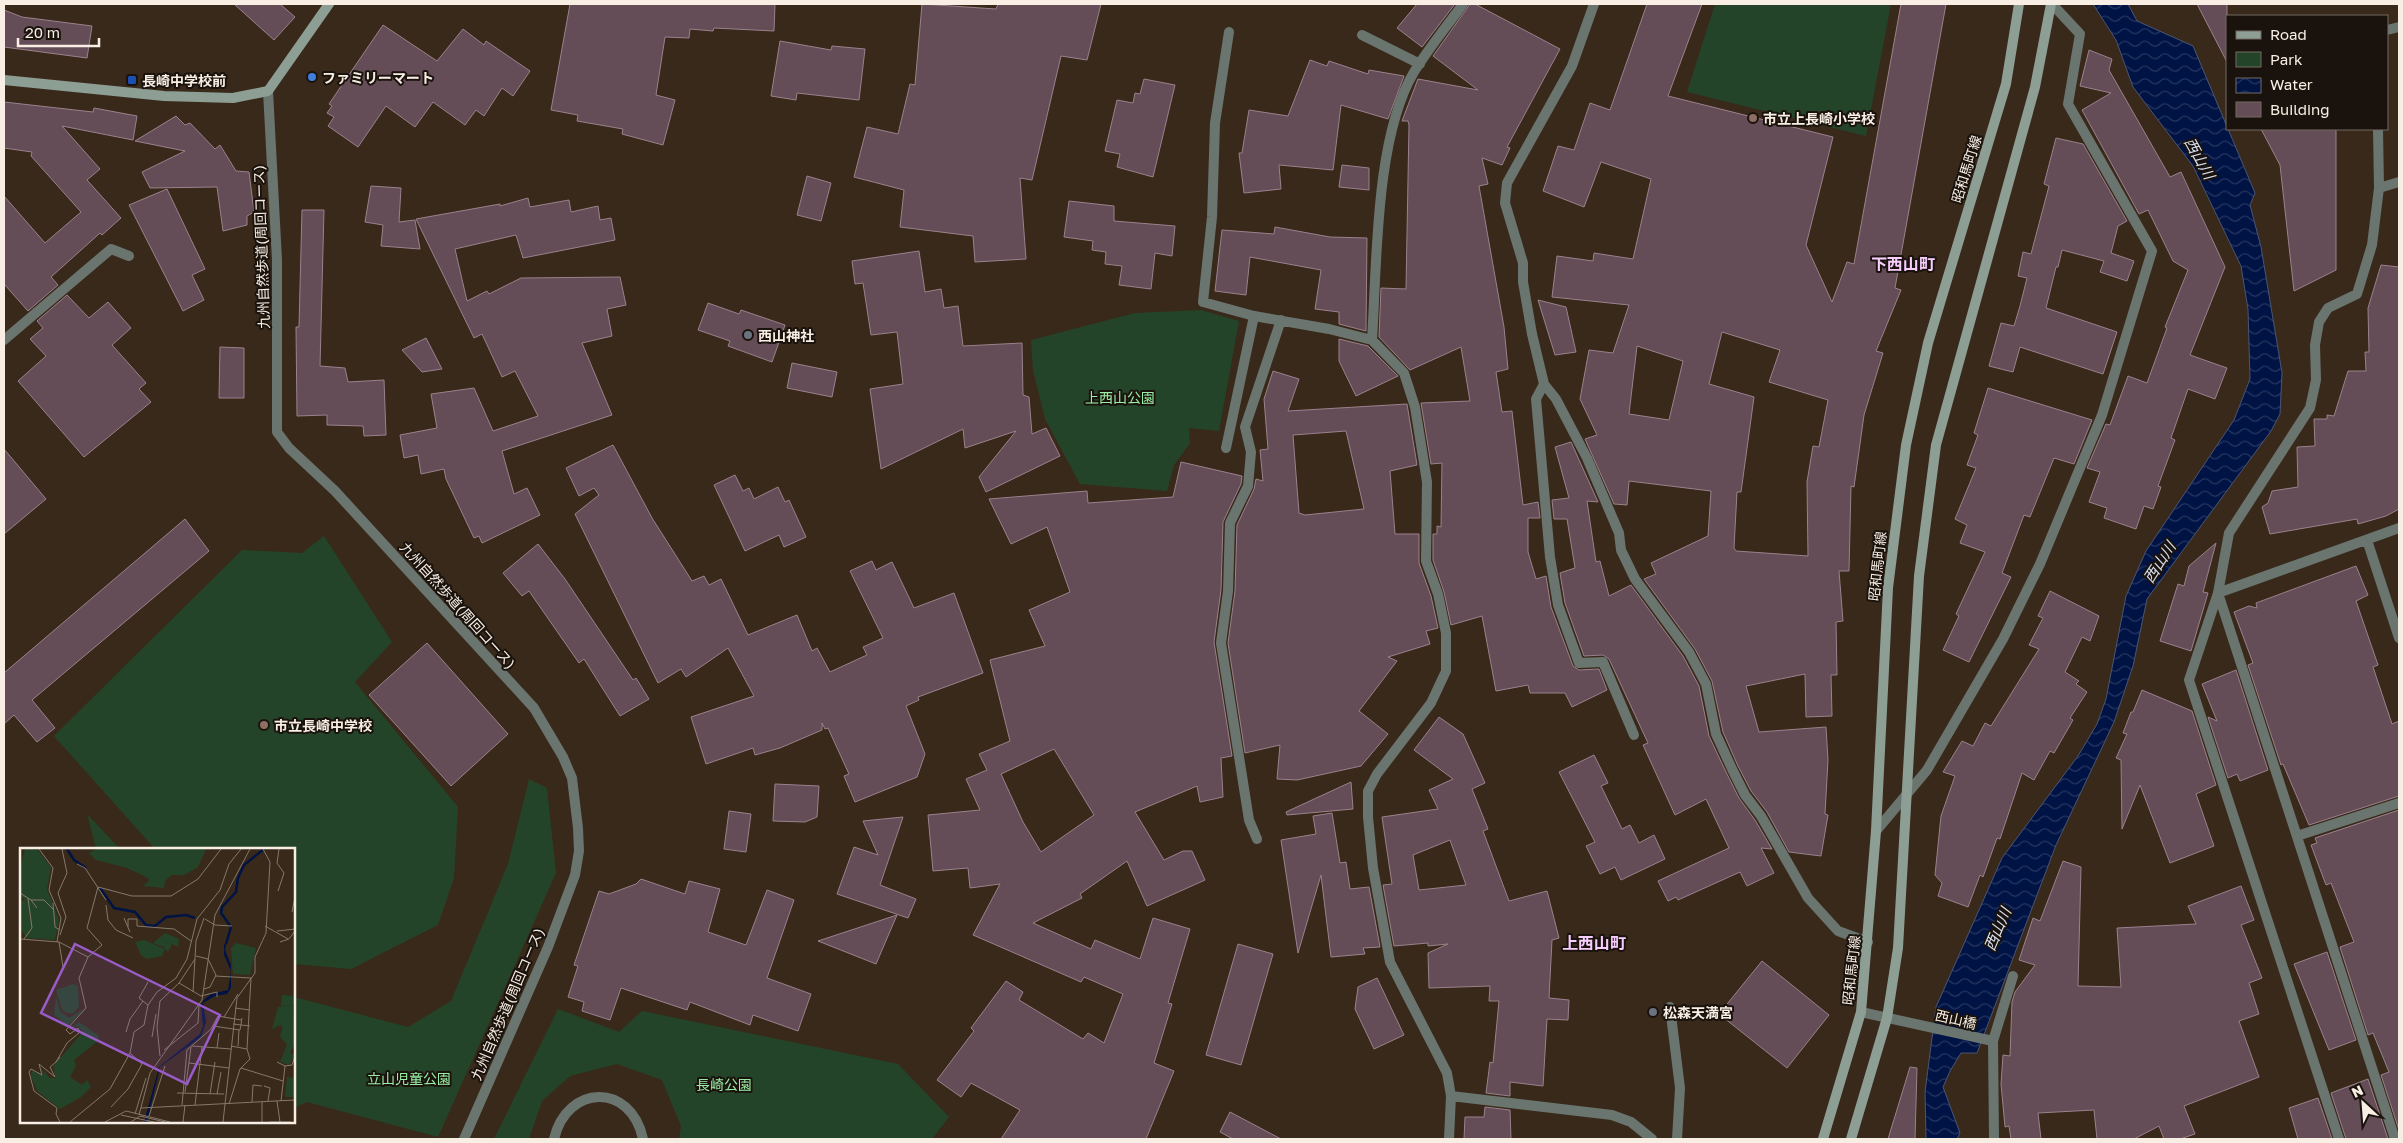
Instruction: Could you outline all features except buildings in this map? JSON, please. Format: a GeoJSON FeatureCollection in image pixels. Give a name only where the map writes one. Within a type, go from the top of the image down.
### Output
{"type":"FeatureCollection","features":[{"type":"Feature","properties":{"kind":"main road"},"geometry":{"type":"LineString","coordinates":[[4,80],[164,96],[233,98],[268,91],[329,4]]}},
{"type":"Feature","properties":{"kind":"main road","name":"昭和馬町線"},"geometry":{"type":"LineString","coordinates":[[1823,1139],[1861,1012],[1876,830],[1888,588],[1906,445],[1928,343],[2006,84],[2019,4]]}},
{"type":"Feature","properties":{"kind":"main road"},"geometry":{"type":"LineString","coordinates":[[1852,1139],[1887,1018],[1898,948],[1919,576],[1936,446],[2035,87],[2052,4]]}},
{"type":"Feature","properties":{"kind":"street"},"geometry":{"type":"LineString","coordinates":[[1372,340],[1379,230],[1388,146],[1400,104],[1414,72],[1464,4]]}},
{"type":"Feature","properties":{"kind":"street"},"geometry":{"type":"LineString","coordinates":[[1594,4],[1572,66],[1507,183],[1505,203],[1522,263],[1522,282],[1544,384],[1556,399],[1587,458],[1619,533],[1621,550],[1635,579],[1689,652],[1706,684],[1716,734],[1745,794],[1761,816],[1808,898],[1838,930],[1868,942]]}},
{"type":"Feature","properties":{"kind":"street"},"geometry":{"type":"LineString","coordinates":[[1876,830],[1927,770],[2003,639],[2040,564],[2102,415],[2152,251],[2068,104],[2080,34],[2052,4]]}},
{"type":"Feature","properties":{"kind":"street"},"geometry":{"type":"LineString","coordinates":[[1229,32],[1215,123],[1212,217],[1203,302],[1254,316],[1372,340],[1404,373],[1415,407],[1427,482],[1426,561],[1438,594],[1446,633],[1446,671],[1431,703],[1377,774],[1368,790],[1373,868],[1390,962],[1447,1072],[1451,1096],[1449,1139]]}},
{"type":"Feature","properties":{"kind":"street"},"geometry":{"type":"LineString","coordinates":[[1362,35],[1420,64]]}},
{"type":"Feature","properties":{"kind":"street","name":"九州自然歩道(周回コース)"},"geometry":{"type":"LineString","coordinates":[[268,91],[277,260],[278,432],[289,448],[336,491],[534,708],[563,757],[572,778],[579,851],[575,875],[548,947],[464,1139]]}},
{"type":"Feature","properties":{"kind":"street"},"geometry":{"type":"LineString","coordinates":[[2339,1139],[2189,680],[2218,593],[2229,533],[2310,408],[2316,380],[2315,345],[2319,322],[2328,308],[2357,294],[2372,245],[2379,188],[2378,130]]}},
{"type":"Feature","properties":{"kind":"street"},"geometry":{"type":"LineString","coordinates":[[2379,188],[2399,182]]}},
{"type":"Feature","properties":{"kind":"street"},"geometry":{"type":"LineString","coordinates":[[4,340],[111,249],[129,256]]}},
{"type":"Feature","properties":{"kind":"street"},"geometry":{"type":"LineString","coordinates":[[1226,448],[1254,316]]}},
{"type":"Feature","properties":{"kind":"street"},"geometry":{"type":"LineString","coordinates":[[1257,839],[1249,820],[1221,642],[1228,591],[1230,523],[1248,486],[1251,452],[1245,427],[1281,320]]}},
{"type":"Feature","properties":{"kind":"street"},"geometry":{"type":"LineString","coordinates":[[1544,384],[1536,399],[1550,557],[1558,605],[1579,663],[1603,662],[1634,735]]}},
{"type":"Feature","properties":{"kind":"street"},"geometry":{"type":"LineString","coordinates":[[2218,593],[2399,528]]}},
{"type":"Feature","properties":{"kind":"street"},"geometry":{"type":"LineString","coordinates":[[2367,540],[2399,638]]}},
{"type":"Feature","properties":{"kind":"street"},"geometry":{"type":"LineString","coordinates":[[2218,593],[2395,1139]]}},
{"type":"Feature","properties":{"kind":"street"},"geometry":{"type":"LineString","coordinates":[[2297,836],[2399,803]]}},
{"type":"Feature","properties":{"kind":"street"},"geometry":{"type":"LineString","coordinates":[[1994,1139],[1989,1040],[2013,976]]}},
{"type":"Feature","properties":{"kind":"street"},"geometry":{"type":"LineString","coordinates":[[1670,1007],[1680,1088],[1677,1139]]}},
{"type":"Feature","properties":{"kind":"street","name":"西山橋"},"geometry":{"type":"LineString","coordinates":[[1861,1012],[1989,1040]]}},
{"type":"Feature","properties":{"kind":"street"},"geometry":{"type":"LineString","coordinates":[[554,1139],[566,1111],[584,1099],[603,1096],[629,1108],[636,1118],[643,1139]]}},
{"type":"Feature","properties":{"kind":"street"},"geometry":{"type":"LineString","coordinates":[[1451,1096],[1612,1115],[1631,1122],[1652,1139]]}},
{"type":"Feature","properties":{"kind":"green space"},"geometry":{"type":"Polygon","coordinates":[[[1715,4],[1891,4],[1866,136],[1687,92],[1715,4]]]}},
{"type":"Feature","properties":{"kind":"green space","name":"上西山公園"},"geometry":{"type":"Polygon","coordinates":[[[1201,310],[1239,321],[1219,431],[1189,428],[1190,443],[1174,465],[1167,491],[1080,484],[1045,419],[1033,370],[1031,340],[1135,313],[1201,310]]]}},
{"type":"Feature","properties":{"kind":"green space"},"geometry":{"type":"Polygon","coordinates":[[[324,536],[392,642],[355,682],[458,807],[454,878],[438,925],[351,969],[295,964],[295,848],[154,848],[54,736],[242,550],[302,553],[324,536]]]}},
{"type":"Feature","properties":{"kind":"green space","name":"立山児童公園"},"geometry":{"type":"Polygon","coordinates":[[[529,779],[547,788],[556,873],[438,1137],[307,1102],[295,1108],[295,997],[408,1027],[451,1001],[508,864],[529,779]]]}},
{"type":"Feature","properties":{"kind":"green space"},"geometry":{"type":"Polygon","coordinates":[[[87,814],[119,848],[96,848],[87,814]]]}},
{"type":"Feature","properties":{"kind":"green space","name":"長崎公園"},"geometry":{"type":"Polygon","coordinates":[[[558,1009],[619,1032],[642,1011],[898,1064],[949,1117],[932,1139],[679,1139],[681,1126],[662,1080],[617,1064],[570,1076],[542,1101],[529,1139],[494,1139],[558,1009]]]}},
{"type":"Feature","properties":{"kind":"water","name":"西山川"},"geometry":{"type":"Polygon","coordinates":[[[2093,4],[2128,4],[2137,21],[2193,46],[2226,124],[2226,130],[2228,130],[2255,193],[2250,205],[2261,247],[2282,373],[2280,414],[2271,431],[2147,599],[2133,666],[2114,722],[2056,845],[1977,1053],[1961,1053],[1943,1087],[1960,1133],[1957,1139],[1926,1139],[1925,1092],[1936,1007],[2002,858],[2078,756],[2097,724],[2106,699],[2126,596],[2146,551],[2234,420],[2250,379],[2248,309],[2241,266],[2193,166],[2133,87],[2116,40],[2093,4]]]}},
{"type":"Feature","properties":{"kind":"place","name":"ファミリーマート"},"geometry":{"type":"Point","coordinates":[312,77]}},
{"type":"Feature","properties":{"kind":"place","name":"長崎中学校前"},"geometry":{"type":"Point","coordinates":[132,80]}},
{"type":"Feature","properties":{"kind":"place","name":"市立上長崎小学校"},"geometry":{"type":"Point","coordinates":[1753,118]}},
{"type":"Feature","properties":{"kind":"place","name":"西山神社"},"geometry":{"type":"Point","coordinates":[748,335]}},
{"type":"Feature","properties":{"kind":"place","name":"市立長崎中学校"},"geometry":{"type":"Point","coordinates":[264,725]}},
{"type":"Feature","properties":{"kind":"place","name":"松森天満宮"},"geometry":{"type":"Point","coordinates":[1653,1012]}},
{"type":"Feature","properties":{"kind":"district","name":"下西山町"},"geometry":{"type":"Point","coordinates":[1903,264]}},
{"type":"Feature","properties":{"kind":"district","name":"上西山町"},"geometry":{"type":"Point","coordinates":[1594,943]}}]}
